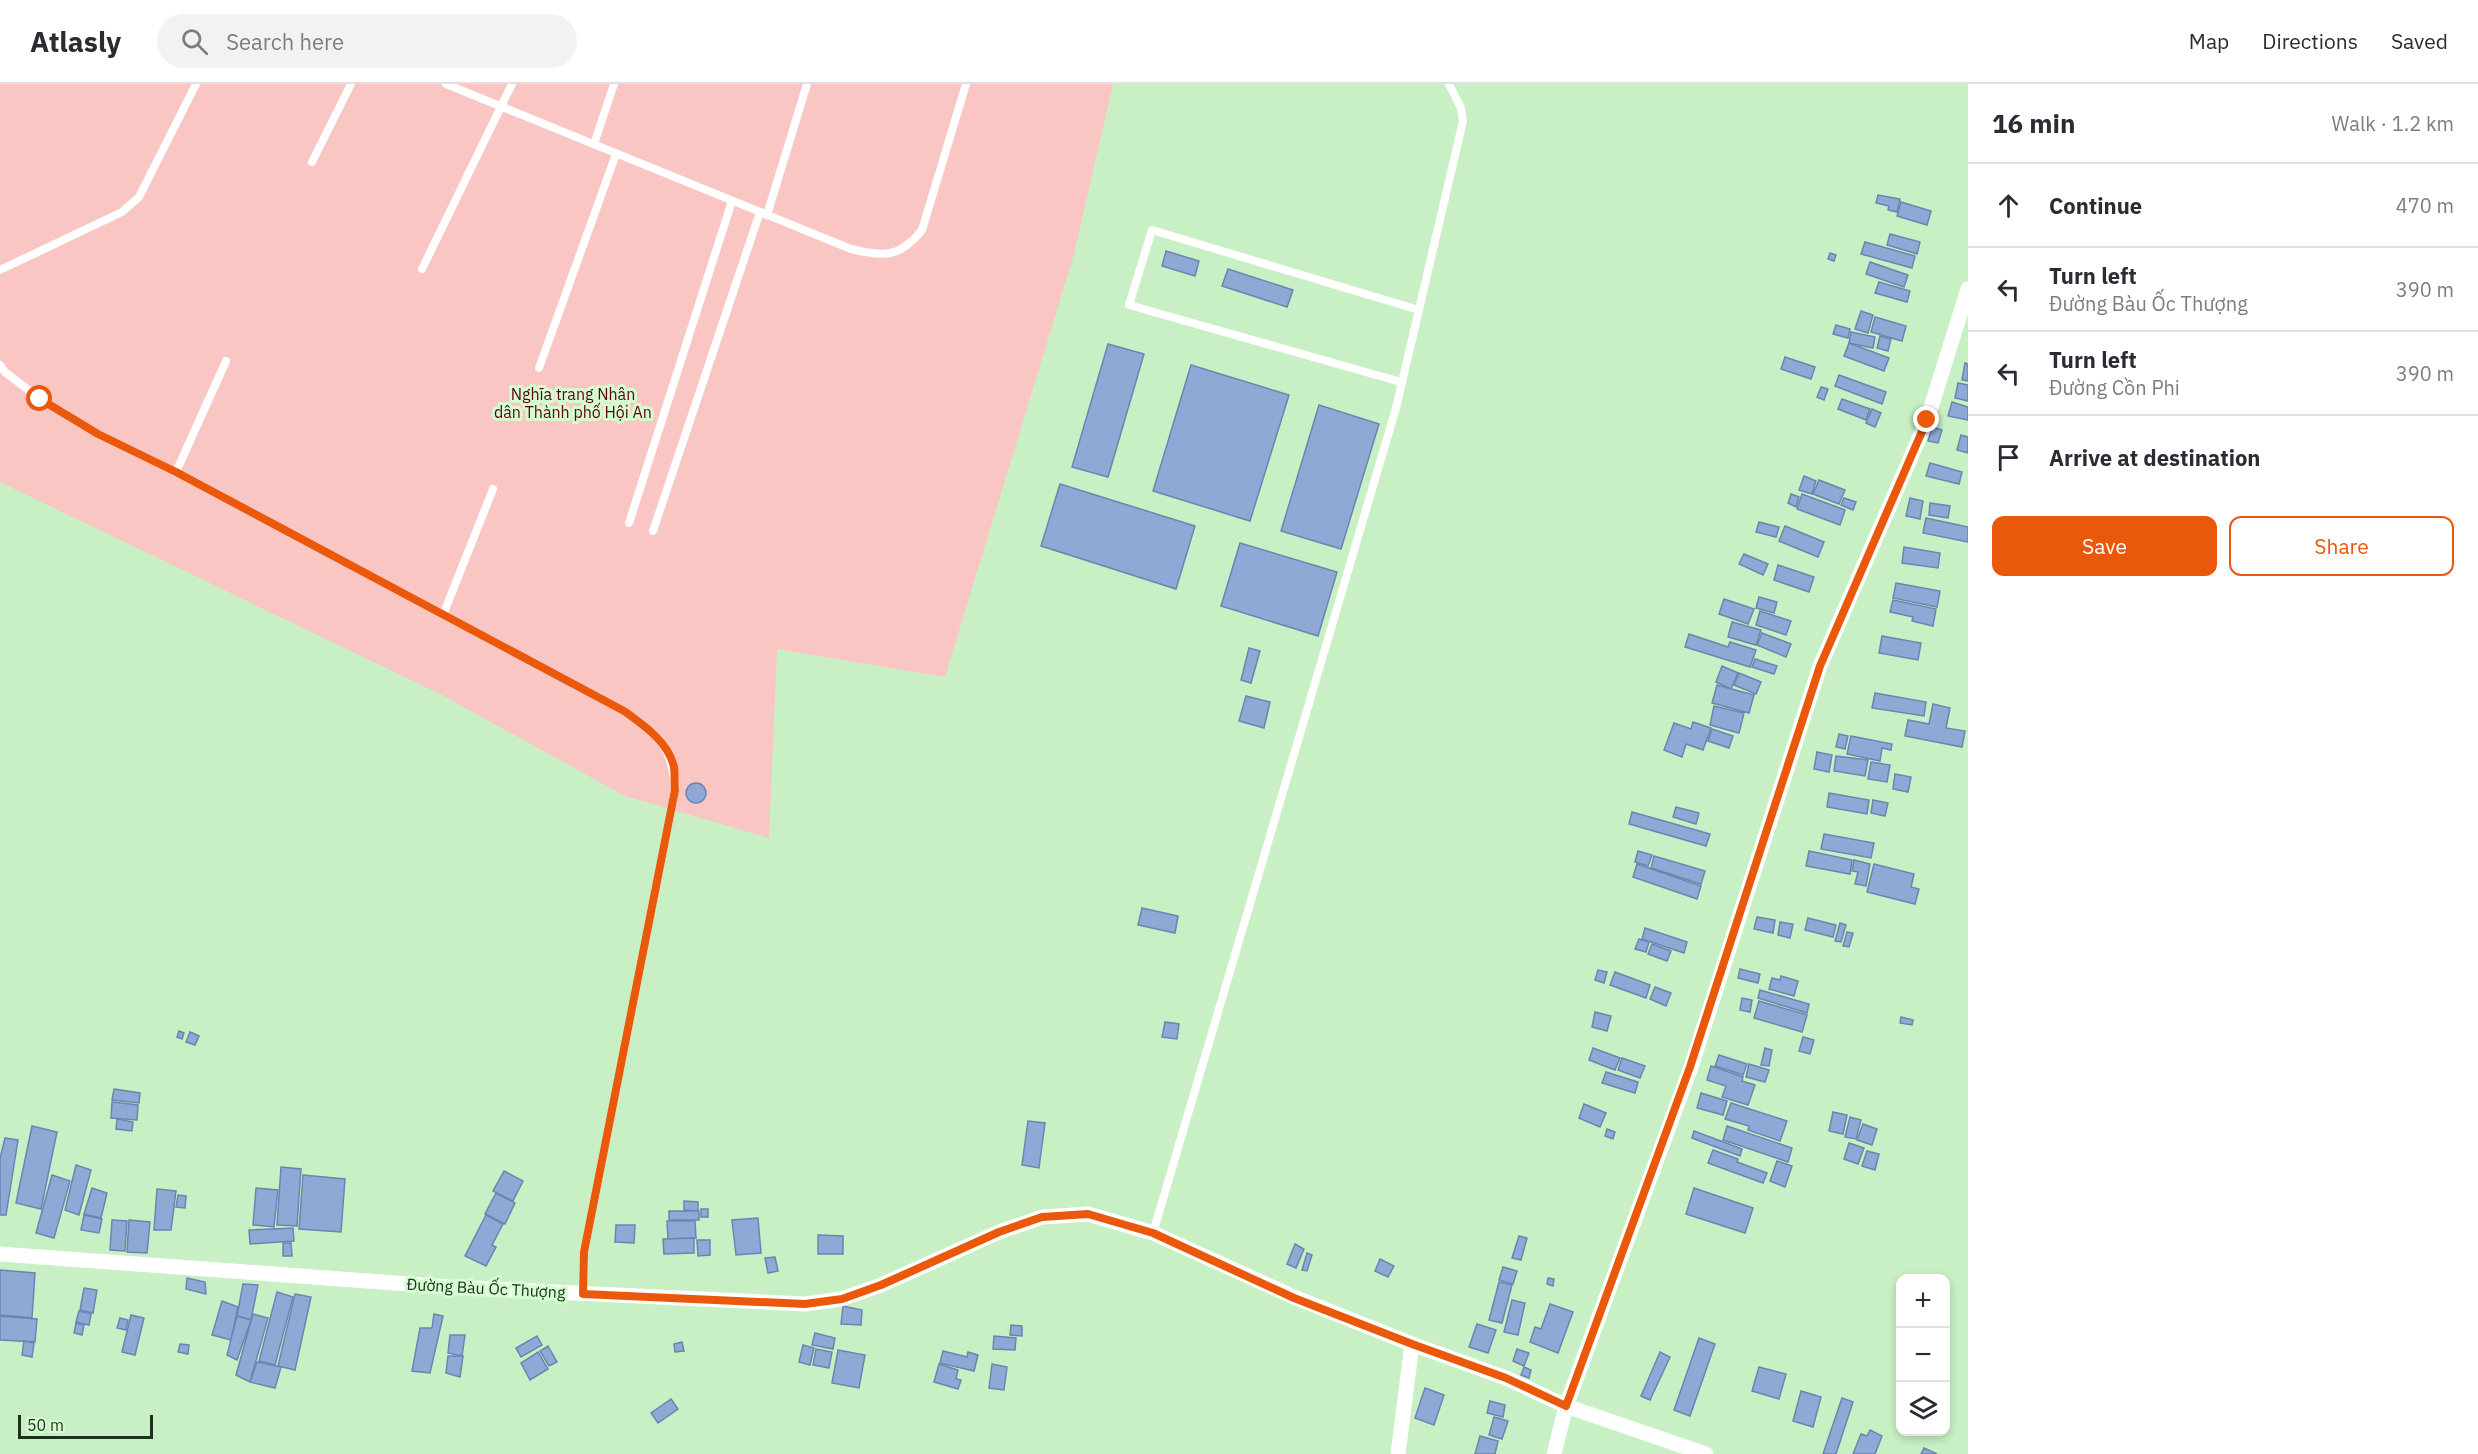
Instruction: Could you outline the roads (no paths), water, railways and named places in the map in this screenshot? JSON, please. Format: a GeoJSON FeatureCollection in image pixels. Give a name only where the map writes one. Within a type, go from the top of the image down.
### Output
{"type":"FeatureCollection","features":[{"type":"Feature","properties":{"kind":"street"},"geometry":{"type":"LineString","coordinates":[[1554,1454],[1566,1406],[1690,1067],[1820,666],[1927,420],[1968,290]]}},
{"type":"Feature","properties":{"kind":"street","name":"Đường Bàu Ốc Thượng"},"geometry":{"type":"LineString","coordinates":[[0,1254],[450,1287],[805,1304],[842,1299],[881,1285],[999,1232],[1042,1217],[1088,1214],[1153,1233],[1294,1298],[1506,1378],[1566,1406],[1706,1454]]}},
{"type":"Feature","properties":{"kind":"street"},"geometry":{"type":"LineString","coordinates":[[1398,1454],[1412,1344]]}},
{"type":"Feature","properties":{"kind":"lane"},"geometry":{"type":"LineString","coordinates":[[0,270],[122,212],[139,196],[196,84]]}},
{"type":"Feature","properties":{"kind":"lane"},"geometry":{"type":"LineString","coordinates":[[312,162],[351,84]]}},
{"type":"Feature","properties":{"kind":"lane"},"geometry":{"type":"LineString","coordinates":[[446,84],[851,249],[876,255],[896,252],[911,244],[922,230],[966,84]]}},
{"type":"Feature","properties":{"kind":"lane"},"geometry":{"type":"LineString","coordinates":[[422,269],[512,84]]}},
{"type":"Feature","properties":{"kind":"lane"},"geometry":{"type":"LineString","coordinates":[[594,144],[614,84]]}},
{"type":"Feature","properties":{"kind":"lane"},"geometry":{"type":"LineString","coordinates":[[653,531],[807,84]]}},
{"type":"Feature","properties":{"kind":"lane"},"geometry":{"type":"LineString","coordinates":[[1153,1233],[1386,442],[1463,121],[1455,91],[1449,84]]}},
{"type":"Feature","properties":{"kind":"lane"},"geometry":{"type":"LineString","coordinates":[[539,368],[616,154]]}},
{"type":"Feature","properties":{"kind":"lane"},"geometry":{"type":"LineString","coordinates":[[629,523],[732,201]]}},
{"type":"Feature","properties":{"kind":"lane"},"geometry":{"type":"LineString","coordinates":[[1401,381],[1129,304],[1152,230],[1419,310]]}},
{"type":"Feature","properties":{"kind":"lane"},"geometry":{"type":"LineString","coordinates":[[176,472],[226,361]]}},
{"type":"Feature","properties":{"kind":"lane"},"geometry":{"type":"LineString","coordinates":[[0,365],[5,372],[40,399],[98,434],[176,472],[624,711],[654,734],[674,766],[675,790],[584,1252],[583,1294]]}},
{"type":"Feature","properties":{"kind":"lane"},"geometry":{"type":"LineString","coordinates":[[443,615],[493,489]]}},
{"type":"Feature","properties":{"kind":"park label","name":"Nghĩa trang Nhân dân Thành phố Hội An"},"geometry":{"type":"Point","coordinates":[573,403]}}]}
